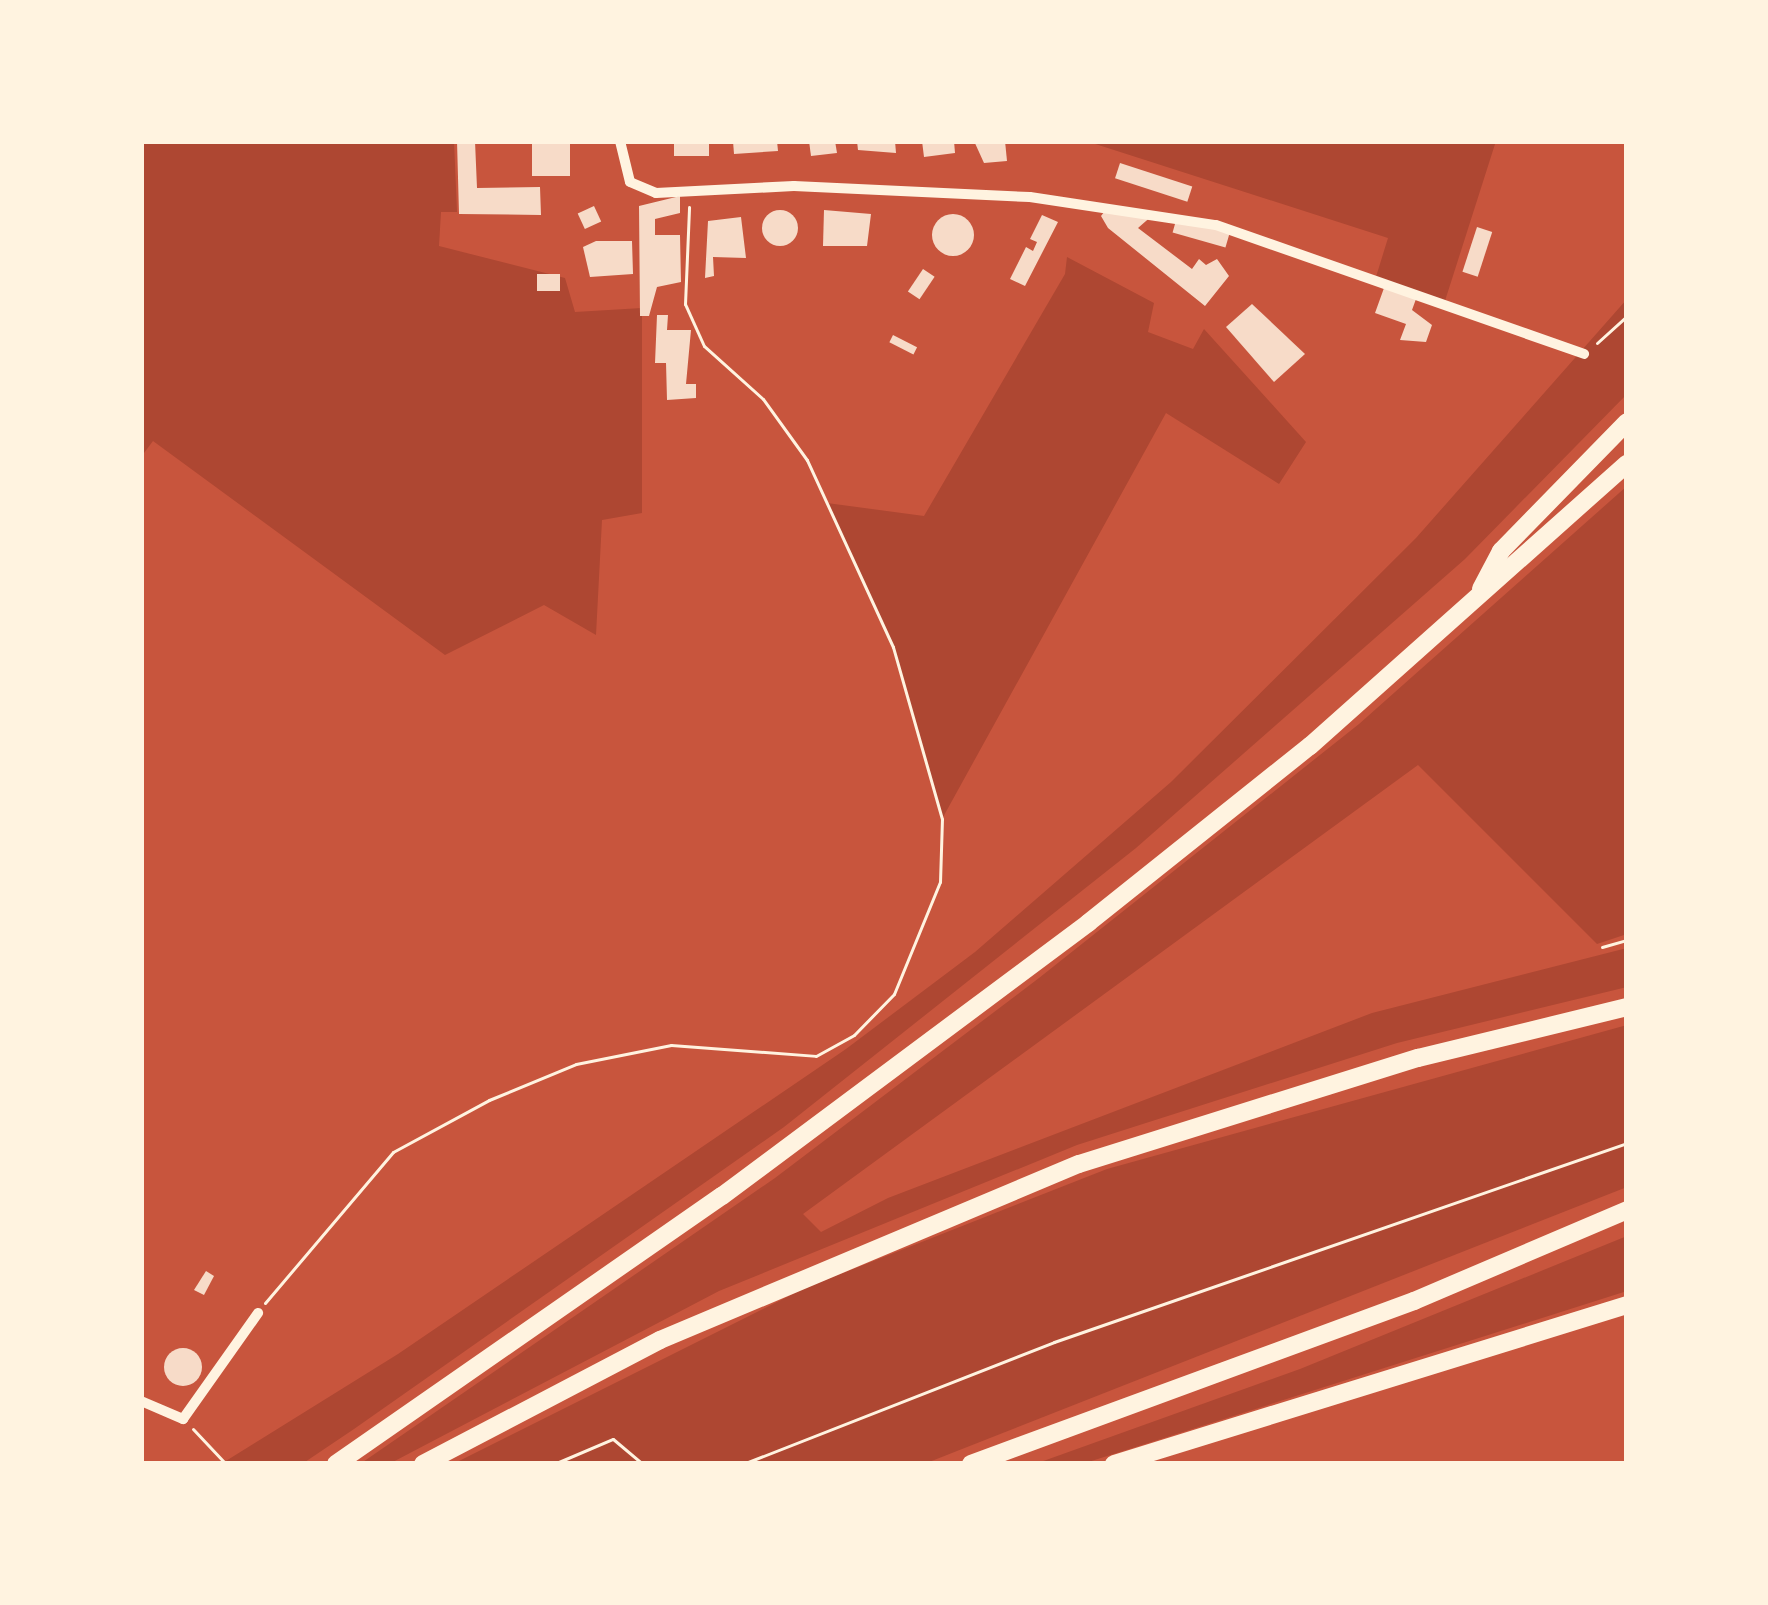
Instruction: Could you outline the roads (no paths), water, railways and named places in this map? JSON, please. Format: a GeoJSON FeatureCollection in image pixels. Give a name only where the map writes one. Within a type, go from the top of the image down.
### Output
{"type":"FeatureCollection","features":[{"type":"Feature","properties":{"kind":"highway"},"geometry":{"type":"LineString","coordinates":[[1477,598],[1501,551],[1627,422]]}},
{"type":"Feature","properties":{"kind":"highway"},"geometry":{"type":"LineString","coordinates":[[336,1464],[912,1059],[1291,760],[1627,464]]}},
{"type":"Feature","properties":{"kind":"highway"},"geometry":{"type":"LineString","coordinates":[[423,1464],[660,1340],[1079,1164],[1418,1058],[1627,1007]]}},
{"type":"Feature","properties":{"kind":"highway"},"geometry":{"type":"LineString","coordinates":[[971,1464],[1414,1301],[1627,1210]]}},
{"type":"Feature","properties":{"kind":"highway"},"geometry":{"type":"LineString","coordinates":[[1114,1464],[1627,1305]]}},
{"type":"Feature","properties":{"kind":"street"},"geometry":{"type":"LineString","coordinates":[[620,141],[630,182],[656,193],[794,186],[1120,205],[1216,225],[1585,354]]}},
{"type":"Feature","properties":{"kind":"street"},"geometry":{"type":"LineString","coordinates":[[141,1401],[183,1419],[258,1313]]}}]}
